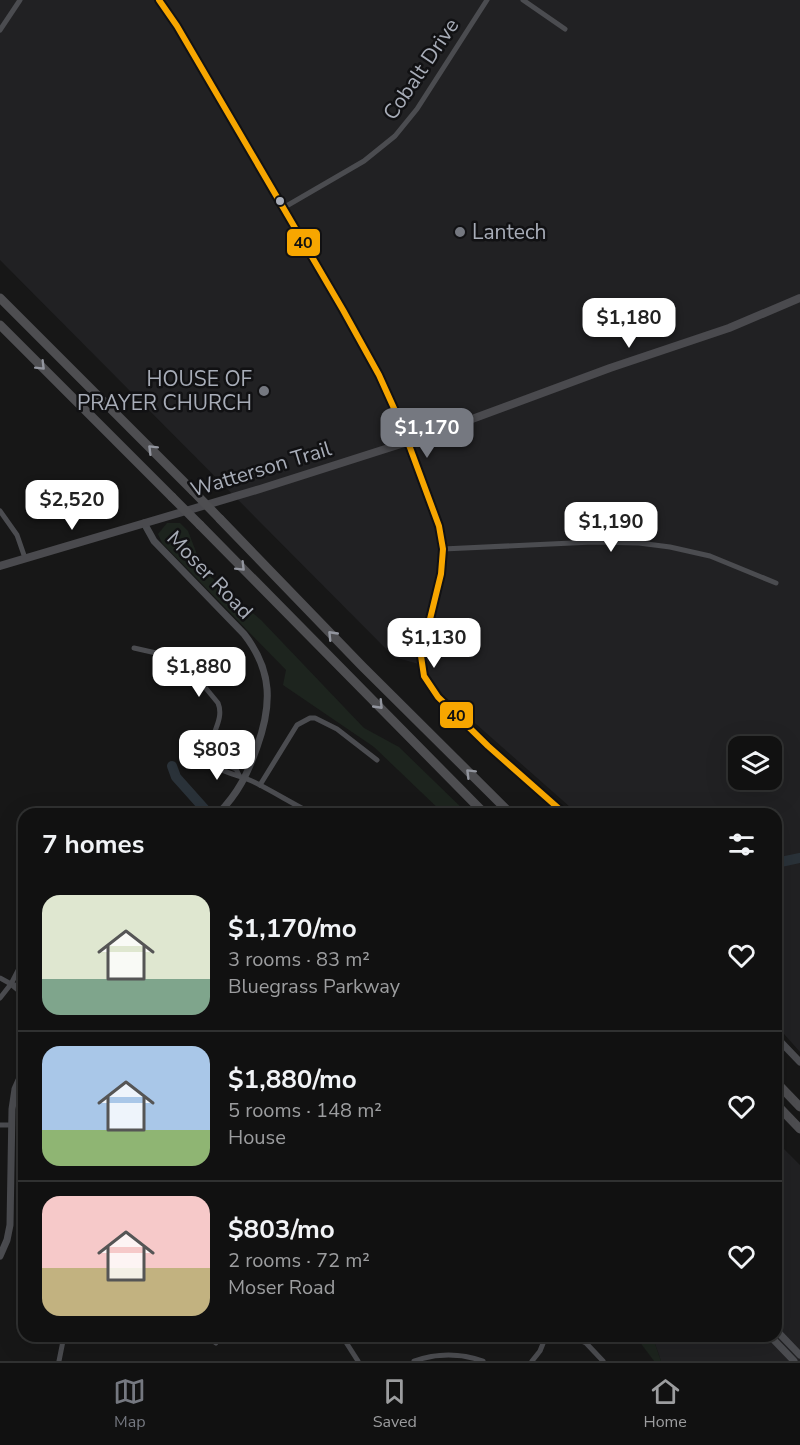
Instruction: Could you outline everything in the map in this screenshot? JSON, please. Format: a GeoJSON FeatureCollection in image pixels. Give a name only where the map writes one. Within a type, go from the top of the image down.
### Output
{"type":"FeatureCollection","features":[{"type":"Feature","properties":{"kind":"highway"},"geometry":{"type":"LineString","coordinates":[[0,297],[193,491],[362,666],[505,808]]}},
{"type":"Feature","properties":{"kind":"highway"},"geometry":{"type":"LineString","coordinates":[[0,325],[479,808]]}},
{"type":"Feature","properties":{"kind":"highway"},"geometry":{"type":"LineString","coordinates":[[782,1088],[800,1107]]}},
{"type":"Feature","properties":{"kind":"highway"},"geometry":{"type":"LineString","coordinates":[[782,1110],[800,1129]]}},
{"type":"Feature","properties":{"kind":"main road","name":"Watterson Trail"},"geometry":{"type":"LineString","coordinates":[[0,566],[271,486],[407,442],[610,368],[705,337],[800,298]]}},
{"type":"Feature","properties":{"kind":"street"},"geometry":{"type":"LineString","coordinates":[[0,30],[20,0]]}},
{"type":"Feature","properties":{"kind":"street"},"geometry":{"type":"LineString","coordinates":[[159,0],[177,26],[367,353],[407,442],[439,526],[443,549],[441,574],[421,656],[424,676],[431,688],[463,722],[558,808]]}},
{"type":"Feature","properties":{"kind":"street","name":"Cobalt Drive"},"geometry":{"type":"LineString","coordinates":[[283,208],[364,161],[395,136],[417,109],[488,0]]}},
{"type":"Feature","properties":{"kind":"street"},"geometry":{"type":"LineString","coordinates":[[523,0],[565,29]]}},
{"type":"Feature","properties":{"kind":"street"},"geometry":{"type":"LineString","coordinates":[[0,511],[17,535],[25,558]]}},
{"type":"Feature","properties":{"kind":"street","name":"Moser Road"},"geometry":{"type":"LineString","coordinates":[[144,523],[154,541],[244,634],[260,660],[267,685],[266,722],[236,794],[223,808]]}},
{"type":"Feature","properties":{"kind":"street"},"geometry":{"type":"LineString","coordinates":[[443,549],[593,542],[639,543],[710,556],[776,583]]}},
{"type":"Feature","properties":{"kind":"street"},"geometry":{"type":"LineString","coordinates":[[134,648],[165,655],[190,669],[218,703],[219,723],[208,748],[210,757],[215,763],[219,762],[236,769],[242,777],[302,808]]}},
{"type":"Feature","properties":{"kind":"street"},"geometry":{"type":"LineString","coordinates":[[260,785],[297,725],[310,718],[315,718],[337,729],[377,760]]}},
{"type":"Feature","properties":{"kind":"street"},"geometry":{"type":"LineString","coordinates":[[0,998],[18,971]]}},
{"type":"Feature","properties":{"kind":"street"},"geometry":{"type":"LineString","coordinates":[[0,978],[18,986]]}},
{"type":"Feature","properties":{"kind":"street"},"geometry":{"type":"LineString","coordinates":[[11,984],[18,990]]}},
{"type":"Feature","properties":{"kind":"street"},"geometry":{"type":"LineString","coordinates":[[782,1043],[800,1062]]}},
{"type":"Feature","properties":{"kind":"street"},"geometry":{"type":"LineString","coordinates":[[0,1256],[8,1240],[10,1225],[12,1125],[14,1098],[18,1086]]}},
{"type":"Feature","properties":{"kind":"street"},"geometry":{"type":"LineString","coordinates":[[0,1125],[12,1125]]}},
{"type":"Feature","properties":{"kind":"street"},"geometry":{"type":"LineString","coordinates":[[782,1336],[800,1354]]}},
{"type":"Feature","properties":{"kind":"street"},"geometry":{"type":"LineString","coordinates":[[59,1361],[63,1342]]}},
{"type":"Feature","properties":{"kind":"street"},"geometry":{"type":"LineString","coordinates":[[346,1342],[358,1361]]}},
{"type":"Feature","properties":{"kind":"street"},"geometry":{"type":"LineString","coordinates":[[532,1361],[544,1342]]}},
{"type":"Feature","properties":{"kind":"street"},"geometry":{"type":"LineString","coordinates":[[584,1342],[603,1361]]}},
{"type":"Feature","properties":{"kind":"street"},"geometry":{"type":"LineString","coordinates":[[776,1342],[794,1361]]}},
{"type":"Feature","properties":{"kind":"street"},"geometry":{"type":"LineString","coordinates":[[414,1361],[450,1355],[483,1361]]}},
{"type":"Feature","properties":{"kind":"shaded area"},"geometry":{"type":"Polygon","coordinates":[[[0,0],[800,0],[800,1052],[782,1032],[782,808],[571,808],[443,695],[422,665],[394,657],[0,260],[0,0]]]}},
{"type":"Feature","properties":{"kind":"shaded area"},"geometry":{"type":"Polygon","coordinates":[[[167,523],[180,523],[188,531],[203,570],[261,620],[364,728],[399,747],[462,808],[438,808],[374,747],[283,685],[286,670],[162,543],[158,534],[167,523]]]}},
{"type":"Feature","properties":{"kind":"shaded area"},"geometry":{"type":"Polygon","coordinates":[[[782,1147],[800,1165],[800,1361],[661,1361],[653,1342],[782,1342],[782,1147]]]}},
{"type":"Feature","properties":{"kind":"shaded area"},"geometry":{"type":"Polygon","coordinates":[[[640,1342],[655,1344],[661,1361],[654,1361],[640,1342]]]}},
{"type":"Feature","properties":{"kind":"waterway"},"geometry":{"type":"LineString","coordinates":[[172,766],[176,777],[204,808]]}},
{"type":"Feature","properties":{"kind":"waterway"},"geometry":{"type":"LineString","coordinates":[[782,862],[800,858]]}},
{"type":"Feature","properties":{"kind":"transit line","name":"40"},"geometry":{"type":"LineString","coordinates":[[159,0],[177,26],[343,310],[379,375],[402,426],[439,526],[443,549],[441,574],[421,656],[424,676],[438,697],[488,746],[558,808]]}},
{"type":"Feature","properties":{"kind":"place","name":"Lantech"},"geometry":{"type":"Point","coordinates":[460,232]}},
{"type":"Feature","properties":{"kind":"place","name":"HOUSE OF PRAYER CHURCH"},"geometry":{"type":"Point","coordinates":[264,391]}}]}
